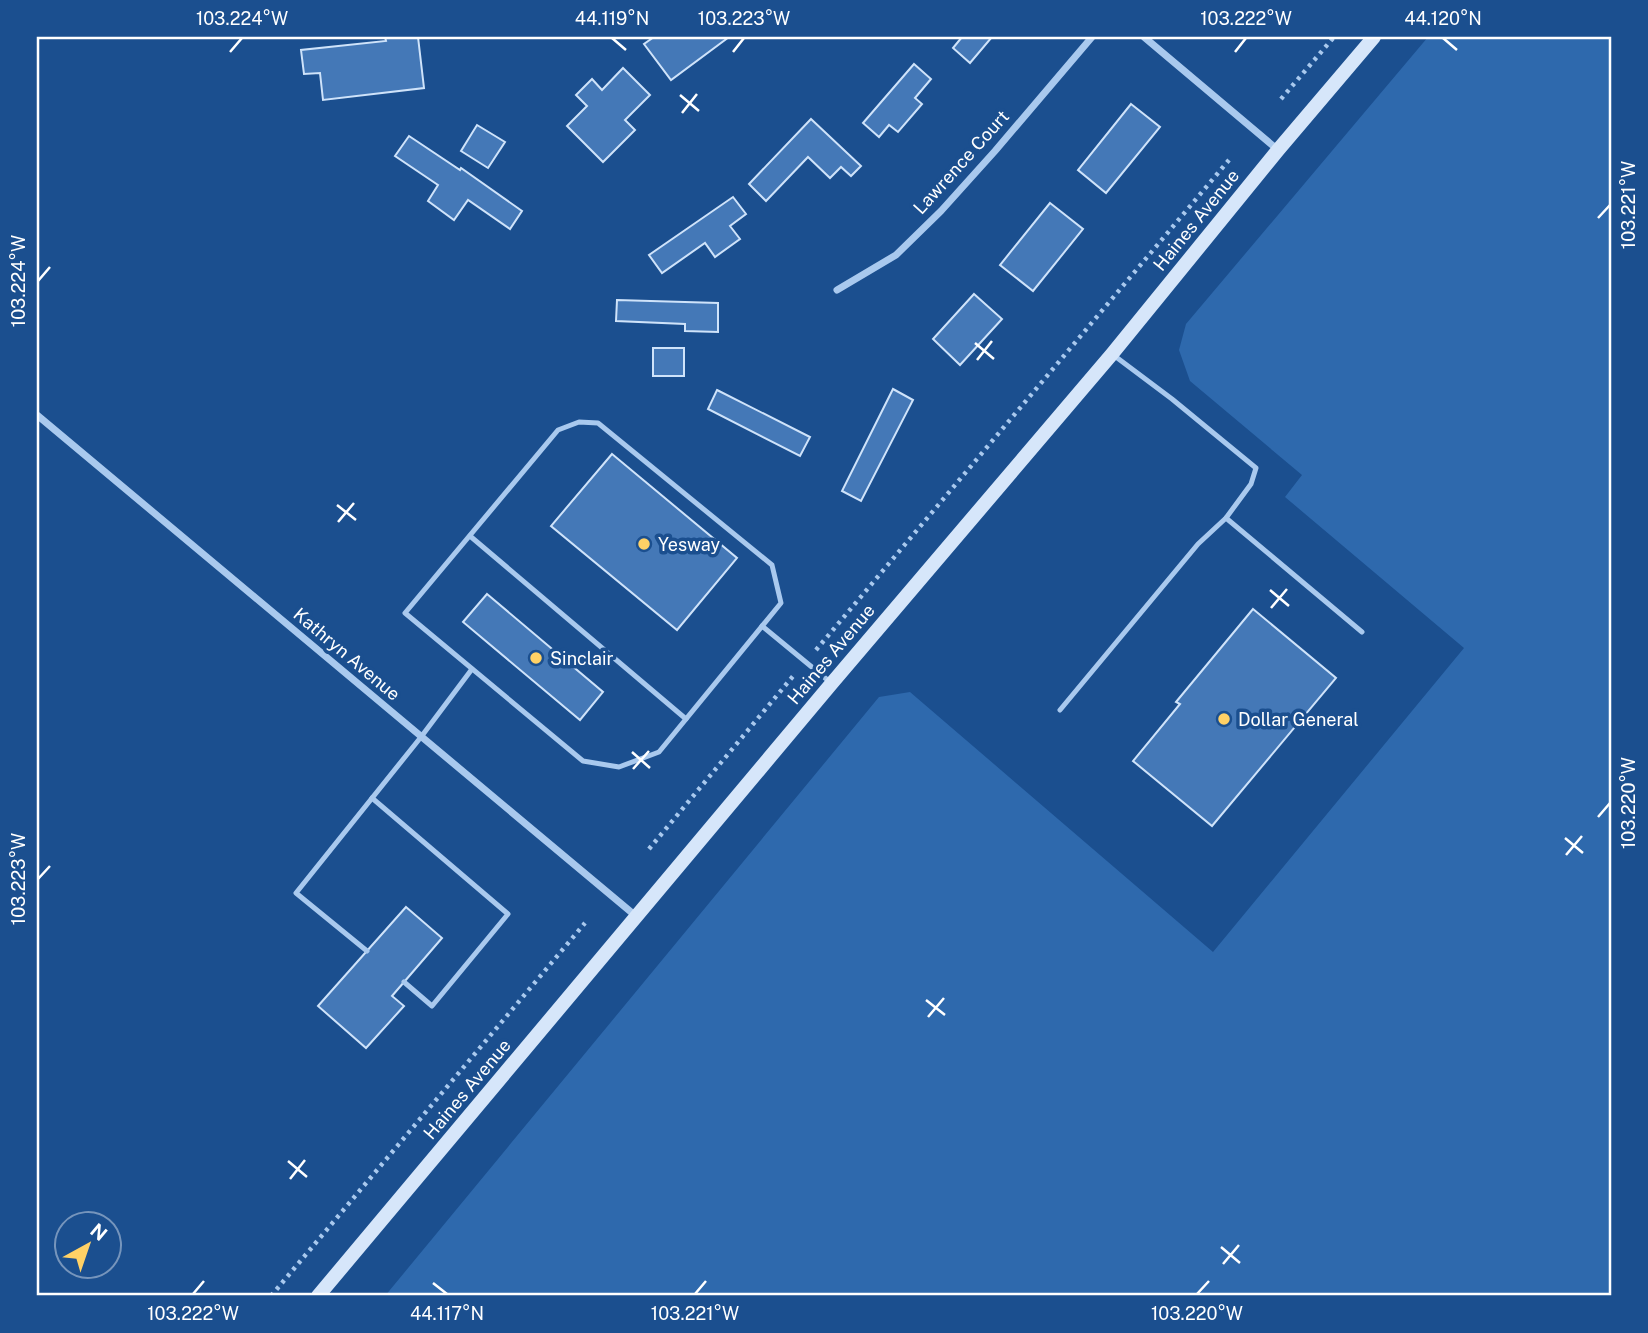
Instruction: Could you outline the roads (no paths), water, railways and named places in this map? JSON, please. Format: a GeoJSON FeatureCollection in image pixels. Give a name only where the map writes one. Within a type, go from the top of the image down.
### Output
{"type":"FeatureCollection","features":[{"type":"Feature","properties":{"kind":"main road","name":"Haines Avenue"},"geometry":{"type":"LineString","coordinates":[[318,1296],[1112,354],[1374,37]]}},
{"type":"Feature","properties":{"kind":"street","name":"Lawrence Court"},"geometry":{"type":"LineString","coordinates":[[837,290],[896,254],[941,211],[1092,37]]}},
{"type":"Feature","properties":{"kind":"street"},"geometry":{"type":"LineString","coordinates":[[1144,37],[1278,150]]}},
{"type":"Feature","properties":{"kind":"street","name":"Kathryn Avenue"},"geometry":{"type":"LineString","coordinates":[[37,415],[637,917]]}},
{"type":"Feature","properties":{"kind":"lane"},"geometry":{"type":"LineString","coordinates":[[1060,710],[1198,544],[1226,518],[1251,484],[1256,468],[1172,398],[1112,354]]}},
{"type":"Feature","properties":{"kind":"lane"},"geometry":{"type":"LineString","coordinates":[[579,422],[598,423],[772,565],[781,603],[762,626],[659,751],[619,767],[583,761],[405,613],[558,430],[579,422]]}},
{"type":"Feature","properties":{"kind":"lane"},"geometry":{"type":"LineString","coordinates":[[1226,518],[1362,632]]}},
{"type":"Feature","properties":{"kind":"lane"},"geometry":{"type":"LineString","coordinates":[[470,536],[686,719]]}},
{"type":"Feature","properties":{"kind":"lane"},"geometry":{"type":"LineString","coordinates":[[762,626],[832,683]]}},
{"type":"Feature","properties":{"kind":"lane"},"geometry":{"type":"LineString","coordinates":[[367,951],[296,892],[472,669]]}},
{"type":"Feature","properties":{"kind":"lane"},"geometry":{"type":"LineString","coordinates":[[372,797],[508,914],[432,1006],[404,982]]}},
{"type":"Feature","properties":{"kind":"place","name":"Yesway"},"geometry":{"type":"Point","coordinates":[644,544]}},
{"type":"Feature","properties":{"kind":"place","name":"Sinclair"},"geometry":{"type":"Point","coordinates":[536,658]}},
{"type":"Feature","properties":{"kind":"place","name":"Dollar General"},"geometry":{"type":"Point","coordinates":[1224,719]}}]}
